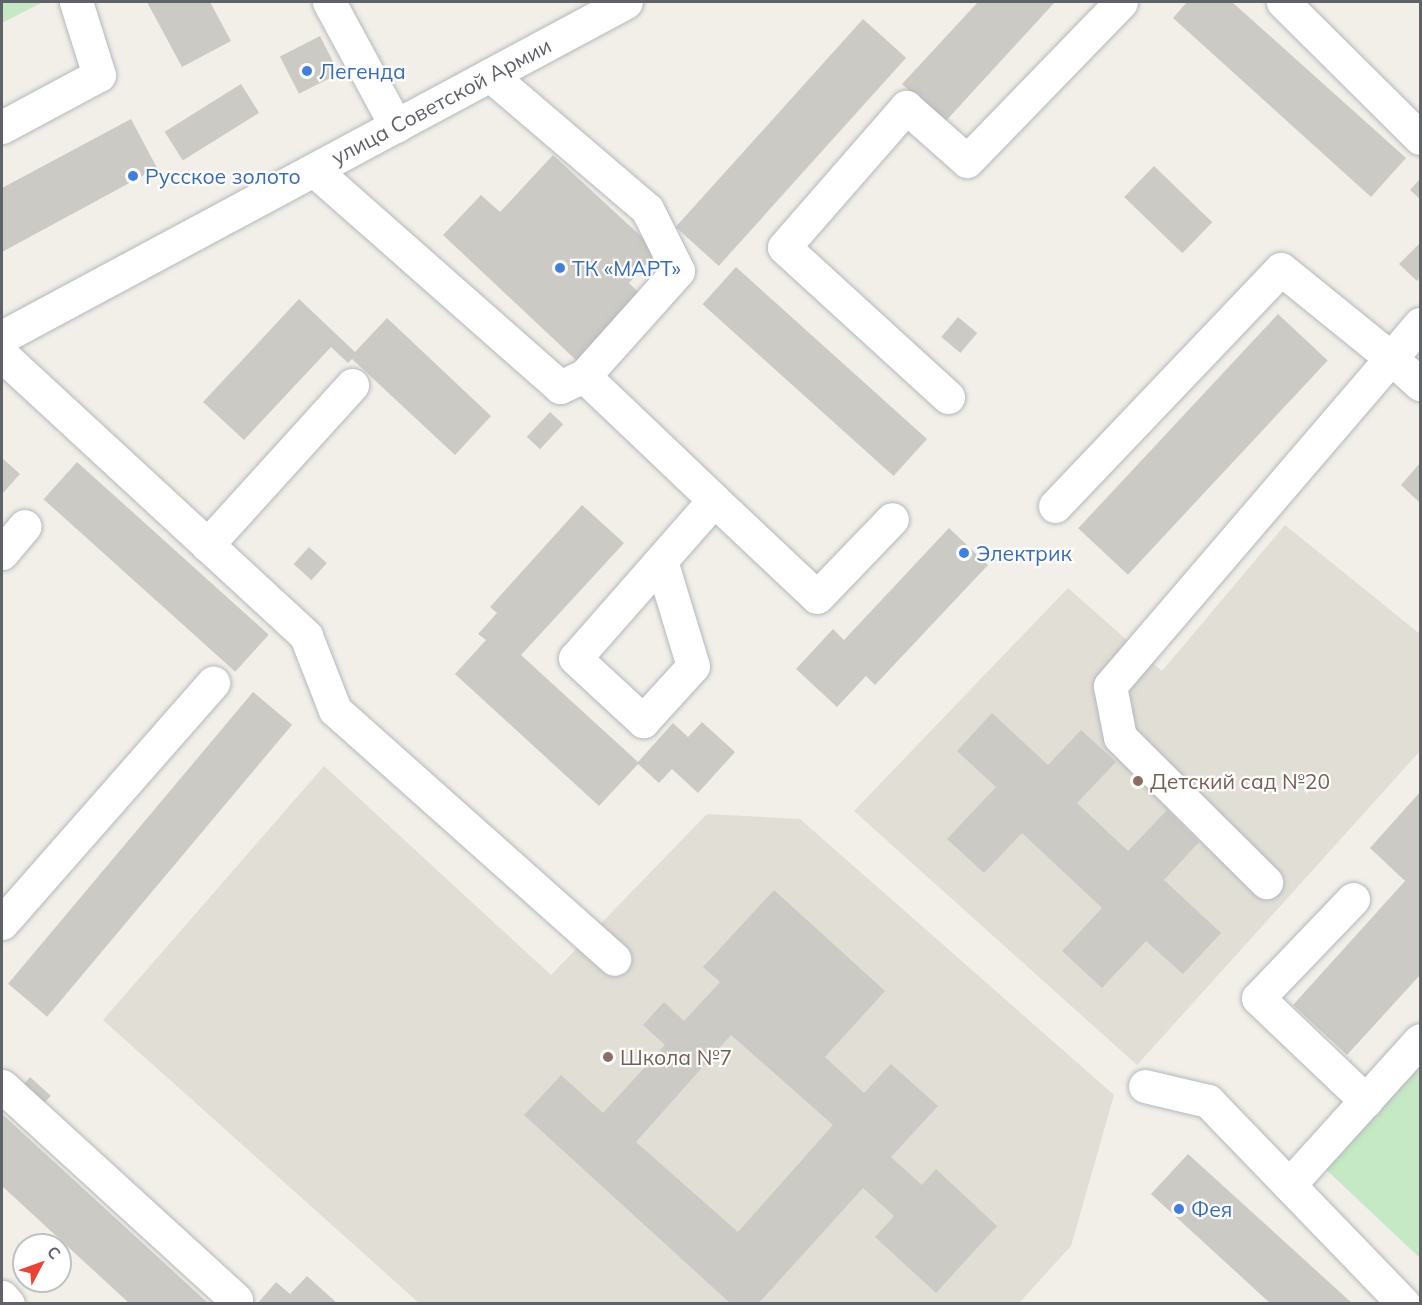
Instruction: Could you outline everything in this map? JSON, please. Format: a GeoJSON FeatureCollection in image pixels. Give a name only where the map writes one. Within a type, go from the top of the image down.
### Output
{"type":"FeatureCollection","features":[{"type":"Feature","properties":{"kind":"street"},"geometry":{"type":"LineString","coordinates":[[2,127],[99,75],[76,2]]}},
{"type":"Feature","properties":{"kind":"street"},"geometry":{"type":"LineString","coordinates":[[329,2],[396,126]]}},
{"type":"Feature","properties":{"kind":"street","name":"улица Советской Армии"},"geometry":{"type":"LineString","coordinates":[[2,337],[626,2]]}},
{"type":"Feature","properties":{"kind":"street"},"geometry":{"type":"LineString","coordinates":[[948,397],[784,248],[906,107],[967,161],[1121,2]]}},
{"type":"Feature","properties":{"kind":"street"},"geometry":{"type":"LineString","coordinates":[[1283,2],[1420,138]]}},
{"type":"Feature","properties":{"kind":"street"},"geometry":{"type":"LineString","coordinates":[[314,170],[560,387],[584,376],[678,271],[647,209],[490,75]]}},
{"type":"Feature","properties":{"kind":"street"},"geometry":{"type":"LineString","coordinates":[[1055,506],[1281,268],[1420,384]]}},
{"type":"Feature","properties":{"kind":"street"},"geometry":{"type":"LineString","coordinates":[[1266,882],[1120,737],[1110,686],[1420,324]]}},
{"type":"Feature","properties":{"kind":"street"},"geometry":{"type":"LineString","coordinates":[[2,355],[306,636],[335,710],[614,958]]}},
{"type":"Feature","properties":{"kind":"street"},"geometry":{"type":"LineString","coordinates":[[584,376],[817,597],[892,519]]}},
{"type":"Feature","properties":{"kind":"street"},"geometry":{"type":"LineString","coordinates":[[207,545],[352,386]]}},
{"type":"Feature","properties":{"kind":"street"},"geometry":{"type":"LineString","coordinates":[[661,561],[714,500]]}},
{"type":"Feature","properties":{"kind":"street"},"geometry":{"type":"LineString","coordinates":[[2,553],[25,526]]}},
{"type":"Feature","properties":{"kind":"street"},"geometry":{"type":"LineString","coordinates":[[2,923],[213,683]]}},
{"type":"Feature","properties":{"kind":"street"},"geometry":{"type":"LineString","coordinates":[[1353,899],[1258,998],[1366,1101]]}},
{"type":"Feature","properties":{"kind":"street"},"geometry":{"type":"LineString","coordinates":[[1289,1185],[1420,1040]]}},
{"type":"Feature","properties":{"kind":"street"},"geometry":{"type":"LineString","coordinates":[[2,1086],[236,1300]]}},
{"type":"Feature","properties":{"kind":"street"},"geometry":{"type":"LineString","coordinates":[[1145,1086],[1208,1101],[1404,1304]]}},
{"type":"Feature","properties":{"kind":"street"},"geometry":{"type":"LineString","coordinates":[[2,1297],[8,1304]]}},
{"type":"Feature","properties":{"kind":"shaded area","name":"Детский сад №20"},"geometry":{"type":"Polygon","coordinates":[[[1285,525],[1420,634],[1420,751],[1137,1065],[854,811],[1068,588],[1162,671],[1285,525]]]}},
{"type":"Feature","properties":{"kind":"shaded area","name":"Школа №7"},"geometry":{"type":"Polygon","coordinates":[[[324,766],[551,975],[707,814],[800,819],[1114,1095],[1071,1246],[1019,1303],[419,1303],[103,1020],[324,766]]]}},
{"type":"Feature","properties":{"kind":"green space"},"geometry":{"type":"Polygon","coordinates":[[[2,2],[43,2],[2,23],[2,2]]]}},
{"type":"Feature","properties":{"kind":"green space"},"geometry":{"type":"Polygon","coordinates":[[[1420,1052],[1420,1258],[1318,1162],[1420,1052]]]}},
{"type":"Feature","properties":{"kind":"building"},"geometry":{"type":"Polygon","coordinates":[[[147,2],[210,2],[231,41],[182,67],[147,2]]]}},
{"type":"Feature","properties":{"kind":"building"},"geometry":{"type":"Polygon","coordinates":[[[978,2],[1055,2],[944,123],[902,84],[978,2]]]}},
{"type":"Feature","properties":{"kind":"building"},"geometry":{"type":"Polygon","coordinates":[[[1187,2],[1232,2],[1406,158],[1371,197],[1173,18],[1187,2]]]}},
{"type":"Feature","properties":{"kind":"building"},"geometry":{"type":"Polygon","coordinates":[[[863,19],[906,58],[719,266],[676,227],[863,19]]]}},
{"type":"Feature","properties":{"kind":"building"},"geometry":{"type":"Polygon","coordinates":[[[320,36],[339,73],[299,94],[280,56],[320,36]]]}},
{"type":"Feature","properties":{"kind":"building"},"geometry":{"type":"Polygon","coordinates":[[[241,84],[259,113],[183,161],[165,132],[241,84]]]}},
{"type":"Feature","properties":{"kind":"building"},"geometry":{"type":"Polygon","coordinates":[[[131,119],[157,168],[2,252],[2,188],[131,119]]]}},
{"type":"Feature","properties":{"kind":"building","name":"ТК «МАРТ»"},"geometry":{"type":"Polygon","coordinates":[[[553,155],[658,252],[629,283],[640,294],[577,361],[443,235],[481,195],[500,212],[553,155]]]}},
{"type":"Feature","properties":{"kind":"building"},"geometry":{"type":"Polygon","coordinates":[[[1154,166],[1212,222],[1182,253],[1124,197],[1154,166]]]}},
{"type":"Feature","properties":{"kind":"building"},"geometry":{"type":"Polygon","coordinates":[[[1420,179],[1420,199],[1410,190],[1420,179]]]}},
{"type":"Feature","properties":{"kind":"building"},"geometry":{"type":"Polygon","coordinates":[[[1420,243],[1420,277],[1417,281],[1399,264],[1420,243]]]}},
{"type":"Feature","properties":{"kind":"building"},"geometry":{"type":"Polygon","coordinates":[[[736,267],[927,439],[894,476],[703,304],[736,267]]]}},
{"type":"Feature","properties":{"kind":"building"},"geometry":{"type":"Polygon","coordinates":[[[299,299],[355,352],[387,318],[491,416],[455,455],[352,359],[348,363],[331,347],[244,440],[203,402],[299,299]]]}},
{"type":"Feature","properties":{"kind":"building"},"geometry":{"type":"Polygon","coordinates":[[[1278,314],[1328,360],[1128,575],[1078,528],[1278,314]]]}},
{"type":"Feature","properties":{"kind":"building"},"geometry":{"type":"Polygon","coordinates":[[[958,317],[977,333],[960,353],[941,337],[958,317]]]}},
{"type":"Feature","properties":{"kind":"building"},"geometry":{"type":"Polygon","coordinates":[[[550,412],[563,424],[540,449],[527,437],[550,412]]]}},
{"type":"Feature","properties":{"kind":"building"},"geometry":{"type":"Polygon","coordinates":[[[2,458],[20,474],[2,494],[2,458]]]}},
{"type":"Feature","properties":{"kind":"building"},"geometry":{"type":"Polygon","coordinates":[[[77,462],[269,635],[235,672],[44,499],[77,462]]]}},
{"type":"Feature","properties":{"kind":"building"},"geometry":{"type":"Polygon","coordinates":[[[1420,463],[1420,503],[1401,485],[1420,463]]]}},
{"type":"Feature","properties":{"kind":"building"},"geometry":{"type":"Polygon","coordinates":[[[582,505],[624,543],[521,655],[638,762],[673,723],[688,737],[702,722],[735,752],[698,793],[672,769],[659,783],[638,764],[599,806],[455,674],[486,640],[478,634],[497,613],[490,607],[582,505]]]}},
{"type":"Feature","properties":{"kind":"building"},"geometry":{"type":"Polygon","coordinates":[[[949,528],[988,565],[875,685],[866,676],[837,707],[796,669],[833,629],[844,640],[949,528]]]}},
{"type":"Feature","properties":{"kind":"building"},"geometry":{"type":"Polygon","coordinates":[[[309,547],[327,563],[311,580],[294,564],[309,547]]]}},
{"type":"Feature","properties":{"kind":"building"},"geometry":{"type":"Polygon","coordinates":[[[253,692],[292,725],[47,1017],[8,984],[253,692]]]}},
{"type":"Feature","properties":{"kind":"building"},"geometry":{"type":"Polygon","coordinates":[[[992,713],[1048,765],[1081,730],[1116,762],[1077,803],[1128,851],[1167,810],[1199,842],[1164,880],[1221,933],[1183,974],[1146,941],[1102,988],[1062,951],[1102,908],[1022,833],[984,873],[947,839],[996,787],[957,751],[992,713]]]}},
{"type":"Feature","properties":{"kind":"building"},"geometry":{"type":"Polygon","coordinates":[[[1420,792],[1420,975],[1347,1055],[1293,1005],[1405,881],[1370,848],[1420,792]]]}},
{"type":"Feature","properties":{"kind":"building"},"geometry":{"type":"Polygon","coordinates":[[[774,890],[885,991],[825,1057],[864,1093],[891,1064],[938,1106],[891,1157],[922,1185],[936,1169],[997,1226],[936,1293],[875,1237],[894,1216],[863,1188],[758,1304],[731,1304],[524,1115],[561,1075],[603,1113],[665,1045],[643,1025],[664,1002],[684,1021],[720,982],[703,967],[774,890]],[[731,1035],[636,1142],[738,1232],[833,1125],[731,1035]]]}},
{"type":"Feature","properties":{"kind":"building"},"geometry":{"type":"Polygon","coordinates":[[[30,1077],[51,1096],[38,1110],[17,1091],[30,1077]]]}},
{"type":"Feature","properties":{"kind":"building"},"geometry":{"type":"Polygon","coordinates":[[[2,1114],[209,1304],[130,1304],[72,1251],[72,1233],[53,1233],[2,1186],[2,1114]]]}},
{"type":"Feature","properties":{"kind":"building"},"geometry":{"type":"Polygon","coordinates":[[[1188,1154],[1353,1304],[1271,1304],[1151,1194],[1188,1154]]]}},
{"type":"Feature","properties":{"kind":"building"},"geometry":{"type":"Polygon","coordinates":[[[307,1276],[338,1304],[257,1304],[276,1282],[290,1294],[307,1276]]]}},
{"type":"Feature","properties":{"kind":"place","name":"Легенда"},"geometry":{"type":"Point","coordinates":[307,71]}},
{"type":"Feature","properties":{"kind":"place","name":"Русское золото"},"geometry":{"type":"Point","coordinates":[133,176]}},
{"type":"Feature","properties":{"kind":"place","name":"ТК «МАРТ»"},"geometry":{"type":"Point","coordinates":[560,268]}},
{"type":"Feature","properties":{"kind":"place","name":"Электрик"},"geometry":{"type":"Point","coordinates":[964,553]}},
{"type":"Feature","properties":{"kind":"place","name":"Детский сад №20"},"geometry":{"type":"Point","coordinates":[1138,781]}},
{"type":"Feature","properties":{"kind":"place","name":"Школа №7"},"geometry":{"type":"Point","coordinates":[608,1057]}},
{"type":"Feature","properties":{"kind":"place","name":"Фея"},"geometry":{"type":"Point","coordinates":[1179,1209]}}]}
